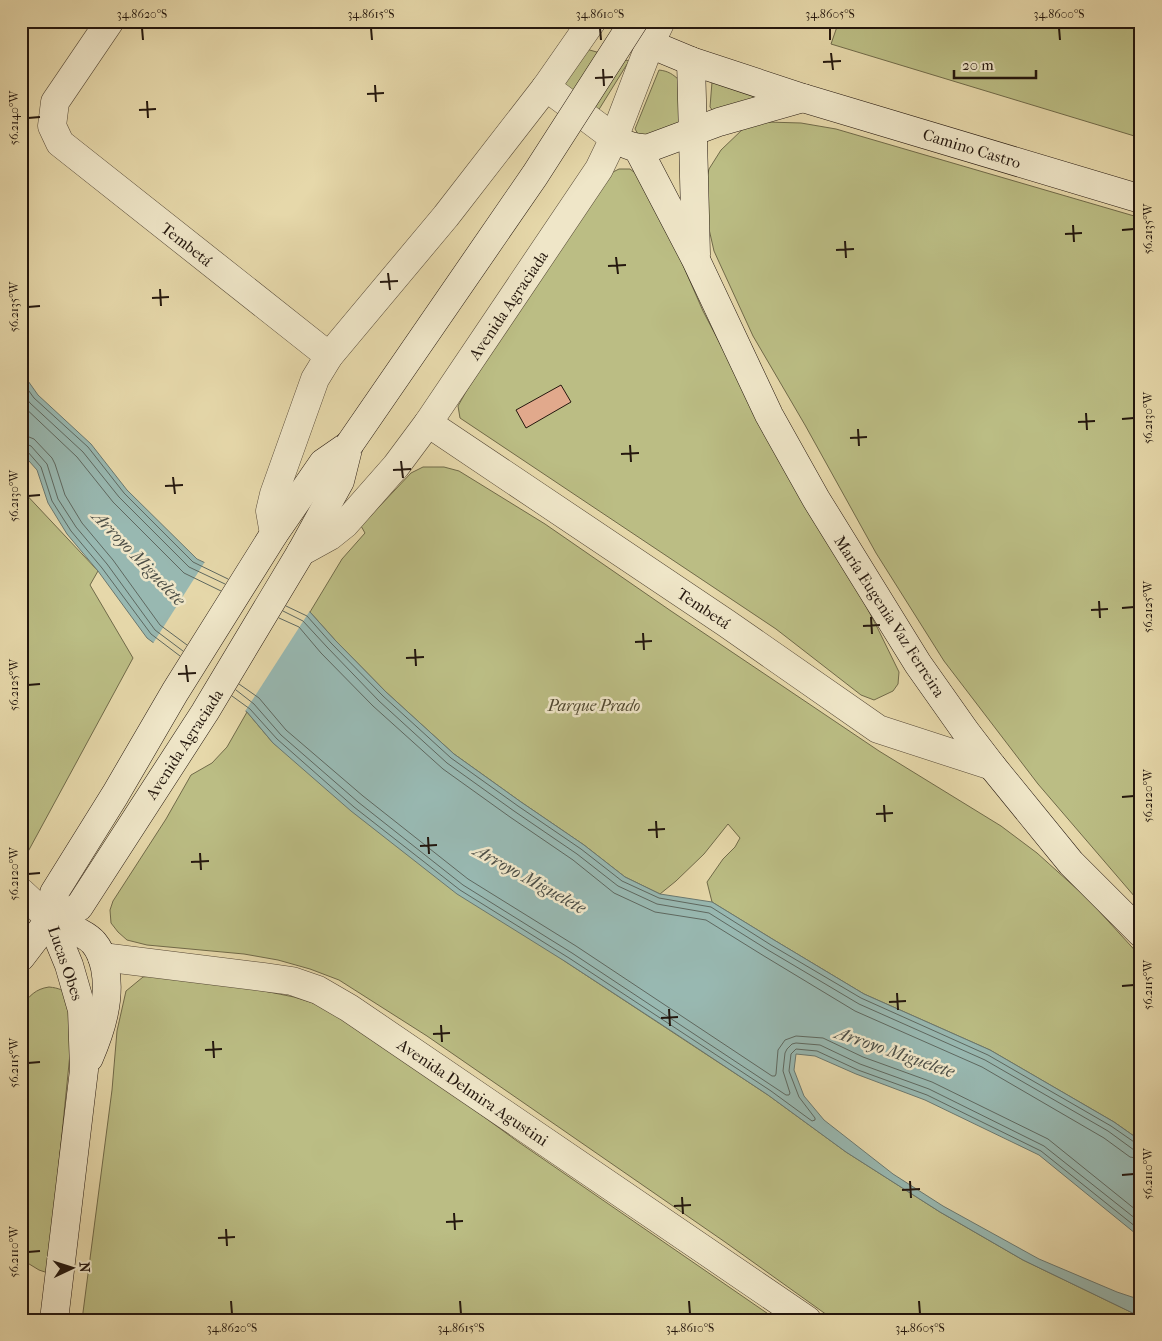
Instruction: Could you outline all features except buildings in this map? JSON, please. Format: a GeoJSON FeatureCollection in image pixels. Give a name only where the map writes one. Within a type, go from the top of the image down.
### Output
{"type":"FeatureCollection","features":[{"type":"Feature","properties":{"kind":"street","name":"Tembetá"},"geometry":{"type":"LineString","coordinates":[[110,21],[54,102],[52,126],[60,143],[329,356]]}},
{"type":"Feature","properties":{"kind":"street"},"geometry":{"type":"LineString","coordinates":[[274,534],[270,510],[274,494],[314,378],[329,356],[446,216],[546,87],[592,21]]}},
{"type":"Feature","properties":{"kind":"street","name":"Camino Castro"},"geometry":{"type":"LineString","coordinates":[[609,21],[656,33],[691,61],[803,98],[1141,199]]}},
{"type":"Feature","properties":{"kind":"street","name":"Avenida Agraciada"},"geometry":{"type":"LineString","coordinates":[[21,957],[50,919],[54,893],[175,692],[274,534],[323,463],[348,445],[536,175],[634,21]]}},
{"type":"Feature","properties":{"kind":"street","name":"Avenida Agraciada"},"geometry":{"type":"LineString","coordinates":[[302,552],[330,536],[345,524],[396,466],[428,424],[599,169],[626,144],[656,33]]}},
{"type":"Feature","properties":{"kind":"street","name":"María Eugenia Vaz Ferreira"},"geometry":{"type":"LineString","coordinates":[[691,61],[696,260]]}},
{"type":"Feature","properties":{"kind":"street","name":"María Eugenia Vaz Ferreira"},"geometry":{"type":"LineString","coordinates":[[546,87],[626,144],[696,260],[769,415],[816,499],[918,664],[992,766],[1071,863],[1141,933]]}},
{"type":"Feature","properties":{"kind":"street"},"geometry":{"type":"LineString","coordinates":[[626,144],[649,148],[719,122],[803,98]]}},
{"type":"Feature","properties":{"kind":"street","name":"Tembetá"},"geometry":{"type":"LineString","coordinates":[[428,424],[726,623],[878,730],[992,766]]}},
{"type":"Feature","properties":{"kind":"street","name":"Avenida Agraciada"},"geometry":{"type":"LineString","coordinates":[[50,919],[79,907],[205,712],[302,552],[340,481],[348,445]]}},
{"type":"Feature","properties":{"kind":"street"},"geometry":{"type":"LineString","coordinates":[[21,892],[50,919]]}},
{"type":"Feature","properties":{"kind":"street","name":"Lucas Obes"},"geometry":{"type":"LineString","coordinates":[[50,919],[84,935],[94,943],[102,957],[106,974],[107,993],[104,1013],[98,1036],[84,1070]]}},
{"type":"Feature","properties":{"kind":"street","name":"Lucas Obes"},"geometry":{"type":"LineString","coordinates":[[50,919],[68,965],[82,1010],[84,1070],[54,1320]]}},
{"type":"Feature","properties":{"kind":"street","name":"Avenida Delmira Agustini"},"geometry":{"type":"LineString","coordinates":[[102,957],[273,978],[292,981],[318,990],[349,1008],[807,1320]]}},
{"type":"Feature","properties":{"kind":"green space"},"geometry":{"type":"Polygon","coordinates":[[[839,21],[1141,21],[1141,138],[831,44],[839,21]]]}},
{"type":"Feature","properties":{"kind":"green space"},"geometry":{"type":"Polygon","coordinates":[[[586,49],[629,61],[598,111],[560,84],[586,49]]]}},
{"type":"Feature","properties":{"kind":"green space"},"geometry":{"type":"Polygon","coordinates":[[[659,70],[670,73],[680,81],[680,120],[673,128],[654,138],[638,134],[635,129],[659,70]]]}},
{"type":"Feature","properties":{"kind":"green space"},"geometry":{"type":"Polygon","coordinates":[[[712,82],[764,95],[713,111],[710,107],[712,82]]]}},
{"type":"Feature","properties":{"kind":"green space"},"geometry":{"type":"Polygon","coordinates":[[[767,122],[801,123],[836,129],[1141,218],[1141,904],[1038,784],[944,661],[876,553],[753,336],[714,251],[702,198],[709,169],[721,150],[744,128],[767,122]]]}},
{"type":"Feature","properties":{"kind":"green space"},"geometry":{"type":"Polygon","coordinates":[[[619,169],[630,169],[643,179],[703,311],[743,388],[845,566],[899,672],[898,684],[893,691],[874,700],[861,695],[776,629],[460,418],[458,406],[467,390],[609,174],[619,169]]]}},
{"type":"Feature","properties":{"kind":"green space","name":"Parque Prado"},"geometry":{"type":"Polygon","coordinates":[[[423,467],[444,467],[459,471],[545,524],[879,751],[1001,826],[1037,853],[1088,899],[1141,957],[1141,1141],[1114,1122],[990,1050],[864,994],[712,902],[707,882],[740,838],[728,824],[704,854],[660,894],[625,877],[584,845],[454,754],[386,692],[310,612],[342,559],[365,533],[361,526],[411,473],[423,467]]]}},
{"type":"Feature","properties":{"kind":"green space"},"geometry":{"type":"Polygon","coordinates":[[[21,489],[98,571],[90,585],[133,658],[24,859],[21,856],[21,489]]]}},
{"type":"Feature","properties":{"kind":"green space"},"geometry":{"type":"Polygon","coordinates":[[[247,712],[273,743],[566,962],[768,1095],[846,1152],[940,1212],[1023,1260],[1141,1317],[1141,1320],[834,1320],[725,1242],[427,1036],[339,980],[278,960],[244,954],[147,945],[127,940],[111,923],[110,910],[113,901],[166,819],[191,775],[212,763],[227,747],[247,712]]]}},
{"type":"Feature","properties":{"kind":"green space"},"geometry":{"type":"Polygon","coordinates":[[[162,975],[294,997],[332,1009],[409,1062],[517,1141],[777,1320],[82,1320],[112,1090],[117,1031],[126,991],[143,977],[162,975]]]}},
{"type":"Feature","properties":{"kind":"green space"},"geometry":{"type":"Polygon","coordinates":[[[49,987],[56,988],[67,994],[74,1014],[48,1273],[21,1259],[21,1006],[36,991],[49,987]]]}},
{"type":"Feature","properties":{"kind":"water","name":"Arroyo Miguelete"},"geometry":{"type":"Polygon","coordinates":[[[21,371],[38,395],[91,444],[127,490],[197,559],[310,612],[386,692],[454,754],[584,845],[625,877],[660,894],[712,902],[864,994],[990,1050],[1114,1122],[1141,1141],[1141,1238],[1039,1155],[925,1100],[815,1056],[796,1054],[794,1070],[804,1096],[824,1120],[893,1174],[943,1206],[1039,1259],[1117,1292],[1141,1300],[1141,1317],[1023,1260],[940,1212],[846,1152],[768,1095],[566,962],[457,894],[351,811],[273,743],[247,712],[147,638],[98,571],[67,534],[48,503],[37,470],[21,452],[21,371]]]}},
{"type":"Feature","properties":{"kind":"pier"},"geometry":{"type":"Polygon","coordinates":[[[206,560],[311,609],[244,713],[152,645],[206,560]]]}}]}
